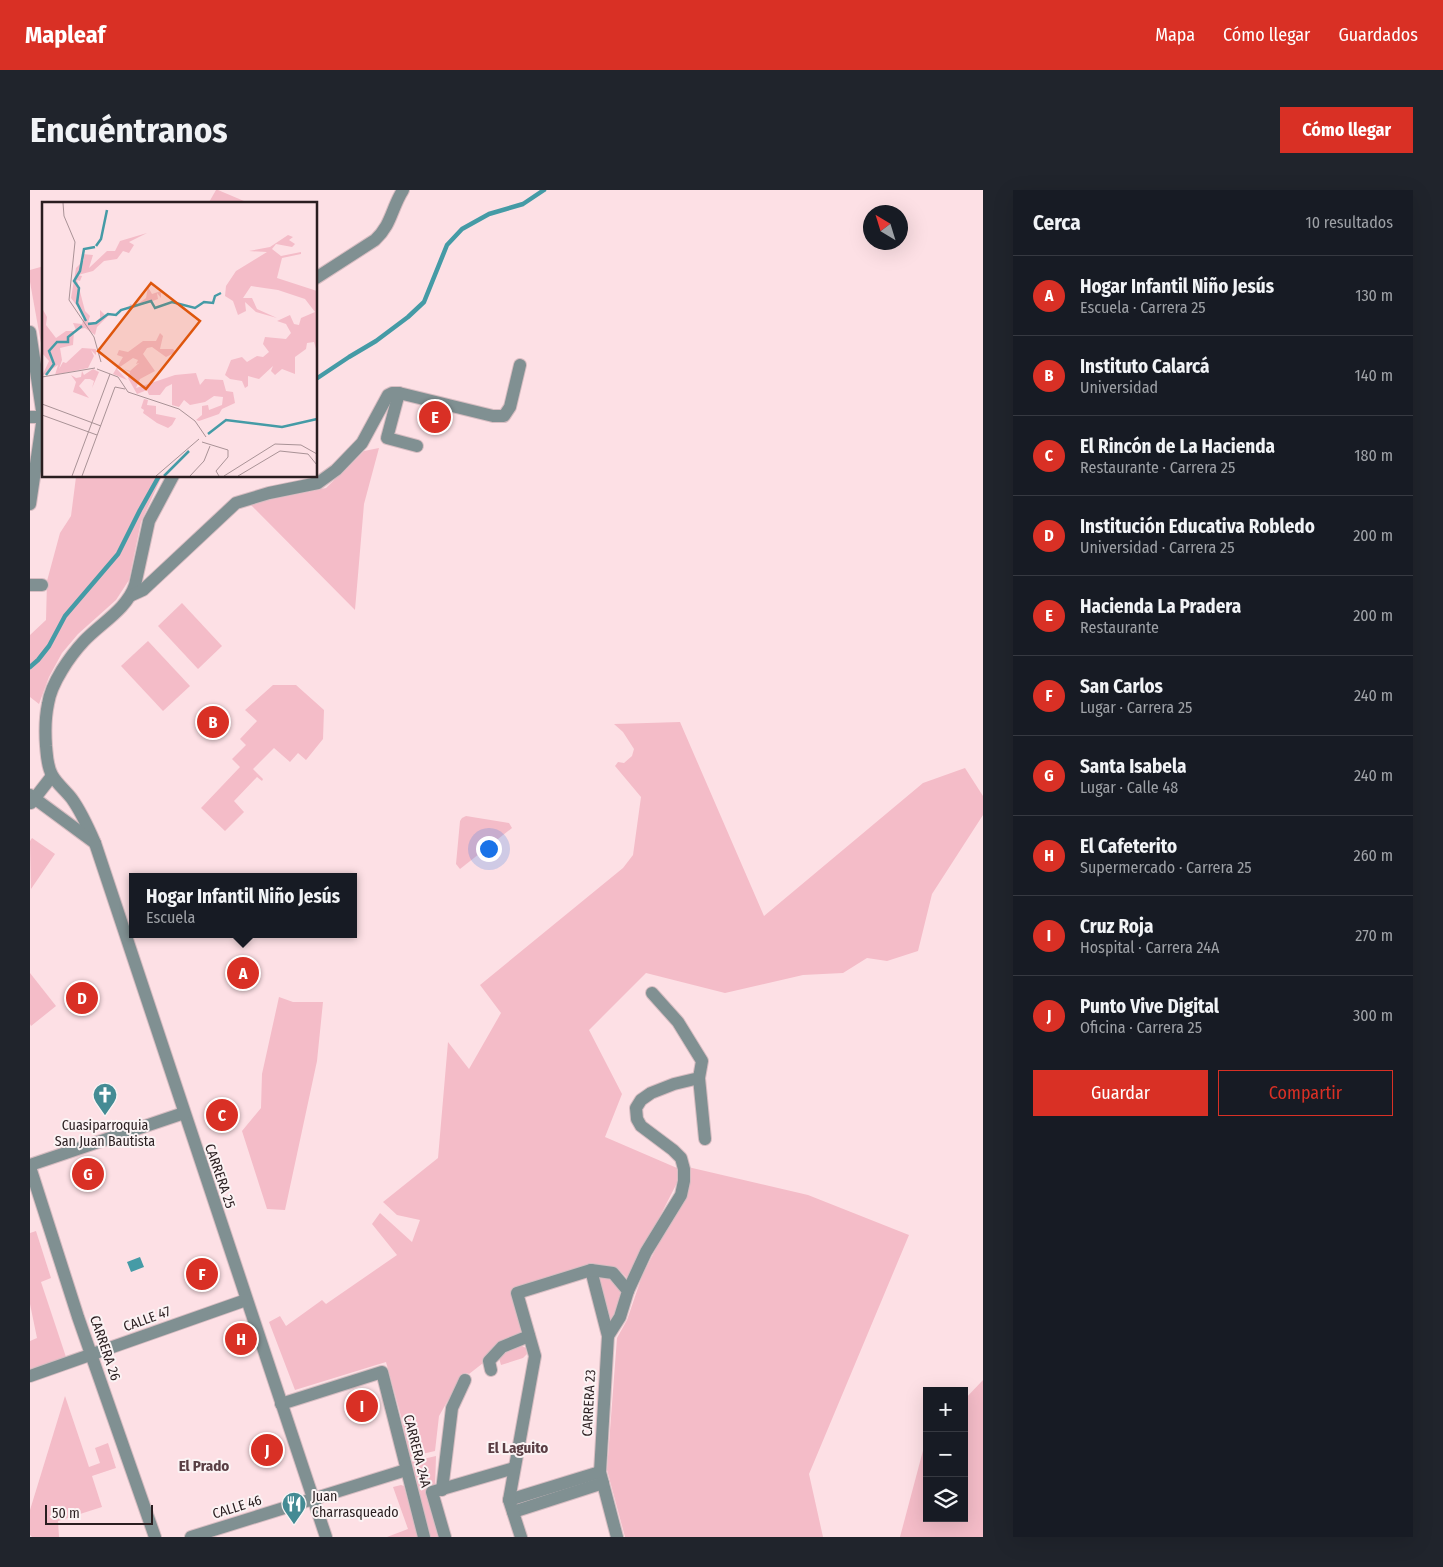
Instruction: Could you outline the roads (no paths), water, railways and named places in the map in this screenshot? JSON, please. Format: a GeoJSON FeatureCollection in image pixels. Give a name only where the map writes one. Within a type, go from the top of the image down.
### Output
{"type":"FeatureCollection","features":[{"type":"Feature","properties":{"kind":"street"},"geometry":{"type":"LineString","coordinates":[[318,277],[383,233],[403,190]]}},
{"type":"Feature","properties":{"kind":"street"},"geometry":{"type":"LineString","coordinates":[[30,332],[36,416],[30,504]]}},
{"type":"Feature","properties":{"kind":"street"},"geometry":{"type":"LineString","coordinates":[[132,595],[143,590],[236,503],[269,493],[318,483],[336,470],[362,443],[388,395],[399,393],[493,416],[504,416],[510,407],[520,365]]}},
{"type":"Feature","properties":{"kind":"street"},"geometry":{"type":"LineString","coordinates":[[399,393],[387,438],[417,446]]}},
{"type":"Feature","properties":{"kind":"street"},"geometry":{"type":"LineString","coordinates":[[95,843],[31,799],[52,776],[47,761],[45,728],[48,702],[58,678],[71,657],[132,595],[136,585],[149,521],[172,478]]}},
{"type":"Feature","properties":{"kind":"street","name":"CARRERA 25"},"geometry":{"type":"LineString","coordinates":[[52,776],[77,806],[95,843],[326,1537]]}},
{"type":"Feature","properties":{"kind":"street"},"geometry":{"type":"LineString","coordinates":[[652,994],[678,1022],[702,1061],[699,1078],[705,1139]]}},
{"type":"Feature","properties":{"kind":"street"},"geometry":{"type":"LineString","coordinates":[[608,1336],[620,1316],[628,1291],[646,1252],[681,1194],[684,1181],[684,1169],[681,1158],[641,1126],[637,1119],[636,1108],[641,1100],[651,1093],[674,1084],[699,1078]]}},
{"type":"Feature","properties":{"kind":"street"},"geometry":{"type":"LineString","coordinates":[[30,1166],[184,1113]]}},
{"type":"Feature","properties":{"kind":"street","name":"CARRERA 26"},"geometry":{"type":"LineString","coordinates":[[30,1166],[91,1355],[155,1537]]}},
{"type":"Feature","properties":{"kind":"street"},"geometry":{"type":"LineString","coordinates":[[520,1537],[511,1506],[514,1468],[535,1356],[517,1293],[591,1270],[613,1273],[628,1291]]}},
{"type":"Feature","properties":{"kind":"street","name":"CARRERA 23"},"geometry":{"type":"LineString","coordinates":[[591,1270],[608,1336],[602,1478],[617,1537]]}},
{"type":"Feature","properties":{"kind":"street","name":"CALLE 47"},"geometry":{"type":"LineString","coordinates":[[30,1376],[246,1300]]}},
{"type":"Feature","properties":{"kind":"street"},"geometry":{"type":"LineString","coordinates":[[492,1370],[489,1361],[502,1347],[529,1336]]}},
{"type":"Feature","properties":{"kind":"street","name":"CARRERA 24A"},"geometry":{"type":"LineString","coordinates":[[281,1404],[382,1372],[424,1537]]}},
{"type":"Feature","properties":{"kind":"street","name":"CARRERA 24A"},"geometry":{"type":"LineString","coordinates":[[444,1537],[437,1491],[452,1408],[465,1380]]}},
{"type":"Feature","properties":{"kind":"street"},"geometry":{"type":"LineString","coordinates":[[437,1491],[514,1468]]}},
{"type":"Feature","properties":{"kind":"street","name":"CALLE 46"},"geometry":{"type":"LineString","coordinates":[[191,1537],[406,1470]]}},
{"type":"Feature","properties":{"kind":"street"},"geometry":{"type":"LineString","coordinates":[[511,1506],[602,1478]]}},
{"type":"Feature","properties":{"kind":"water"},"geometry":{"type":"Polygon","coordinates":[[[140,1257],[144,1267],[131,1272],[127,1262],[140,1257]]]}},
{"type":"Feature","properties":{"kind":"waterway"},"geometry":{"type":"LineString","coordinates":[[318,378],[376,341],[408,317],[424,302],[447,245],[462,229],[489,214],[523,204],[544,190]]}},
{"type":"Feature","properties":{"kind":"waterway"},"geometry":{"type":"LineString","coordinates":[[30,667],[49,646],[65,616],[118,554],[158,478]]}},
{"type":"Feature","properties":{"kind":"place","name":"Hacienda La Pradera"},"geometry":{"type":"Point","coordinates":[435,417]}},
{"type":"Feature","properties":{"kind":"place","name":"Instituto Calarcá"},"geometry":{"type":"Point","coordinates":[213,722]}},
{"type":"Feature","properties":{"kind":"place","name":"Hogar Infantil Niño Jesús"},"geometry":{"type":"Point","coordinates":[243,973]}},
{"type":"Feature","properties":{"kind":"place","name":"Institución Educativa Robledo"},"geometry":{"type":"Point","coordinates":[82,998]}},
{"type":"Feature","properties":{"kind":"place","name":"El Rincón de La Hacienda"},"geometry":{"type":"Point","coordinates":[222,1115]}},
{"type":"Feature","properties":{"kind":"place","name":"Cuasiparroquia San Juan Bautista"},"geometry":{"type":"Point","coordinates":[105,1116]}},
{"type":"Feature","properties":{"kind":"place","name":"Santa Isabela"},"geometry":{"type":"Point","coordinates":[88,1174]}},
{"type":"Feature","properties":{"kind":"place","name":"San Carlos"},"geometry":{"type":"Point","coordinates":[202,1274]}},
{"type":"Feature","properties":{"kind":"place","name":"El Cafeterito"},"geometry":{"type":"Point","coordinates":[241,1339]}},
{"type":"Feature","properties":{"kind":"place","name":"Cruz Roja"},"geometry":{"type":"Point","coordinates":[362,1406]}},
{"type":"Feature","properties":{"kind":"place","name":"Punto Vive Digital"},"geometry":{"type":"Point","coordinates":[267,1450]}},
{"type":"Feature","properties":{"kind":"place","name":"Juan Charrasqueado"},"geometry":{"type":"Point","coordinates":[294,1525]}},
{"type":"Feature","properties":{"kind":"district","name":"El Laguito"},"geometry":{"type":"Point","coordinates":[518,1448]}},
{"type":"Feature","properties":{"kind":"district","name":"El Prado"},"geometry":{"type":"Point","coordinates":[204,1466]}}]}
